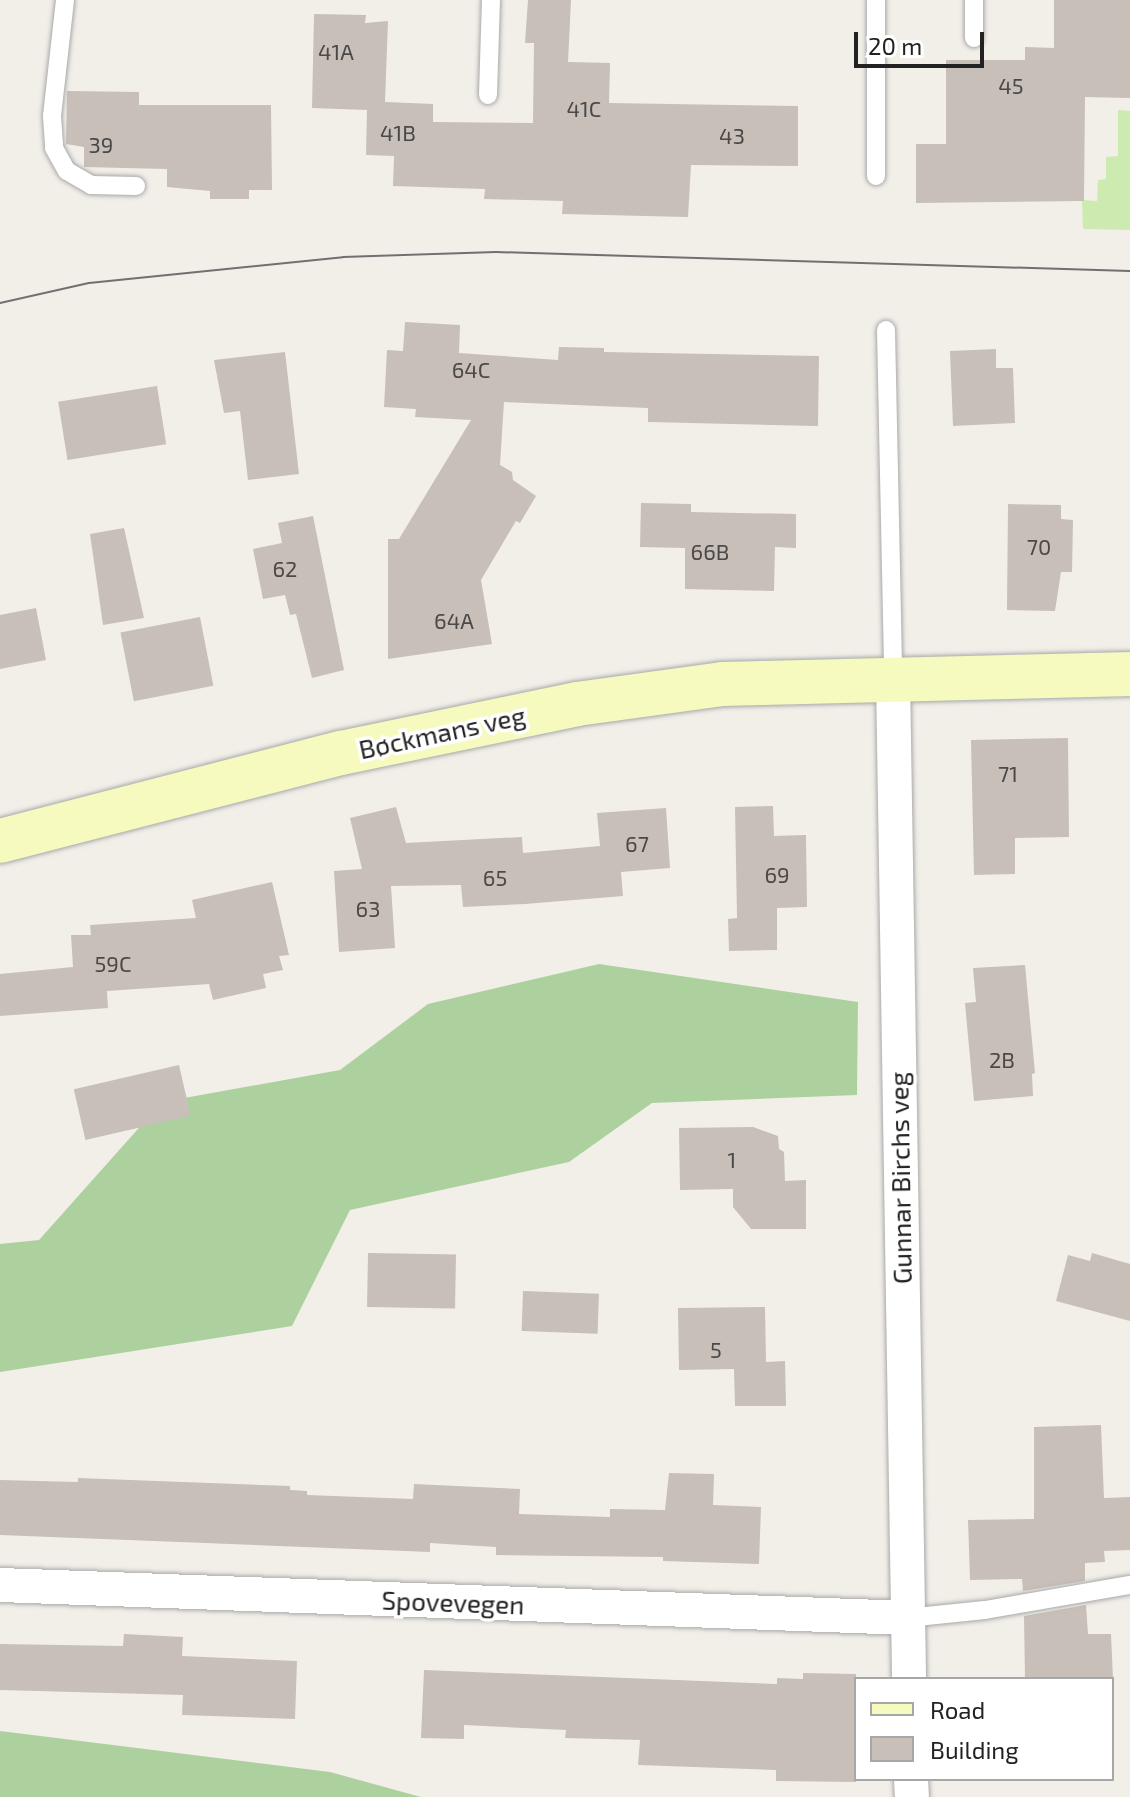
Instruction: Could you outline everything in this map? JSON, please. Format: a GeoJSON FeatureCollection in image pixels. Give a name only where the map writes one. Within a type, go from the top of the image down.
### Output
{"type":"FeatureCollection","features":[{"type":"Feature","properties":{"kind":"main road","name":"Bøckmans veg"},"geometry":{"type":"LineString","coordinates":[[0,841],[341,753],[577,704],[723,684],[1130,674]]}},
{"type":"Feature","properties":{"kind":"street","name":"Gunnar Birchs veg"},"geometry":{"type":"LineString","coordinates":[[893,678],[909,1677]]}},
{"type":"Feature","properties":{"kind":"street","name":"Spovevegen"},"geometry":{"type":"LineString","coordinates":[[0,1585],[907,1618]]}},
{"type":"Feature","properties":{"kind":"lane"},"geometry":{"type":"LineString","coordinates":[[65,0],[52,116],[54,148],[67,171],[91,185],[136,186]]}},
{"type":"Feature","properties":{"kind":"lane"},"geometry":{"type":"LineString","coordinates":[[488,95],[491,0]]}},
{"type":"Feature","properties":{"kind":"lane"},"geometry":{"type":"LineString","coordinates":[[876,0],[876,176]]}},
{"type":"Feature","properties":{"kind":"lane"},"geometry":{"type":"LineString","coordinates":[[974,0],[974,38]]}},
{"type":"Feature","properties":{"kind":"lane"},"geometry":{"type":"LineString","coordinates":[[886,330],[893,678]]}},
{"type":"Feature","properties":{"kind":"lane"},"geometry":{"type":"LineString","coordinates":[[907,1618],[985,1610],[1130,1585]]}},
{"type":"Feature","properties":{"kind":"green space"},"geometry":{"type":"Polygon","coordinates":[[[1118,110],[1130,111],[1130,230],[1083,229],[1082,200],[1097,201],[1098,180],[1106,179],[1106,157],[1118,156],[1118,110]]]}},
{"type":"Feature","properties":{"kind":"green space"},"geometry":{"type":"Polygon","coordinates":[[[599,964],[858,1002],[857,1095],[652,1103],[569,1162],[350,1210],[292,1326],[0,1372],[0,1244],[39,1240],[162,1102],[340,1070],[428,1004],[599,964]]]}},
{"type":"Feature","properties":{"kind":"green space"},"geometry":{"type":"Polygon","coordinates":[[[0,1731],[330,1772],[421,1797],[0,1797],[0,1731]]]}},
{"type":"Feature","properties":{"kind":"building"},"geometry":{"type":"Polygon","coordinates":[[[528,0],[571,0],[568,62],[610,63],[609,103],[798,106],[798,166],[691,165],[688,217],[562,214],[563,201],[484,199],[485,189],[393,186],[394,156],[366,155],[367,110],[312,108],[314,14],[366,15],[365,23],[388,21],[385,102],[433,104],[433,122],[533,123],[534,43],[525,43],[528,0]]]}},
{"type":"Feature","properties":{"kind":"building"},"geometry":{"type":"Polygon","coordinates":[[[1054,0],[1130,0],[1130,98],[1085,97],[1084,201],[916,203],[916,144],[946,144],[946,60],[1025,60],[1025,47],[1054,48],[1054,0]]]}},
{"type":"Feature","properties":{"kind":"building"},"geometry":{"type":"Polygon","coordinates":[[[67,91],[139,92],[139,105],[271,105],[272,190],[249,190],[249,199],[210,199],[210,191],[167,187],[167,169],[84,167],[84,147],[66,144],[67,91]]]}},
{"type":"Feature","properties":{"kind":"building"},"geometry":{"type":"Polygon","coordinates":[[[405,322],[460,325],[459,353],[558,360],[559,347],[604,348],[604,352],[819,356],[818,426],[648,422],[648,408],[504,402],[500,465],[512,472],[513,480],[536,496],[520,523],[516,521],[481,580],[492,644],[388,659],[388,539],[399,539],[471,420],[415,417],[416,409],[384,407],[387,350],[403,351],[405,322]]]}},
{"type":"Feature","properties":{"kind":"building"},"geometry":{"type":"Polygon","coordinates":[[[996,349],[996,368],[1013,368],[1015,423],[953,426],[950,351],[996,349]]]}},
{"type":"Feature","properties":{"kind":"building"},"geometry":{"type":"Polygon","coordinates":[[[285,352],[299,474],[248,480],[240,411],[224,413],[214,360],[285,352]]]}},
{"type":"Feature","properties":{"kind":"building"},"geometry":{"type":"Polygon","coordinates":[[[157,386],[166,444],[67,460],[58,402],[157,386]]]}},
{"type":"Feature","properties":{"kind":"building"},"geometry":{"type":"Polygon","coordinates":[[[641,503],[691,504],[691,512],[796,514],[796,548],[775,547],[774,591],[685,589],[685,548],[640,547],[641,503]]]}},
{"type":"Feature","properties":{"kind":"building"},"geometry":{"type":"Polygon","coordinates":[[[1008,504],[1061,505],[1061,519],[1073,520],[1072,572],[1061,572],[1055,611],[1007,610],[1008,504]]]}},
{"type":"Feature","properties":{"kind":"building"},"geometry":{"type":"Polygon","coordinates":[[[313,516],[344,670],[312,678],[296,614],[290,615],[285,595],[263,599],[253,549],[282,543],[278,523],[313,516]]]}},
{"type":"Feature","properties":{"kind":"building"},"geometry":{"type":"Polygon","coordinates":[[[124,528],[144,618],[103,625],[90,534],[124,528]]]}},
{"type":"Feature","properties":{"kind":"building"},"geometry":{"type":"Polygon","coordinates":[[[36,608],[46,660],[0,669],[0,615],[36,608]]]}},
{"type":"Feature","properties":{"kind":"building"},"geometry":{"type":"Polygon","coordinates":[[[200,617],[213,686],[134,701],[120,632],[200,617]]]}},
{"type":"Feature","properties":{"kind":"building"},"geometry":{"type":"Polygon","coordinates":[[[1068,738],[1069,837],[1015,838],[1015,874],[974,875],[971,740],[1068,738]]]}},
{"type":"Feature","properties":{"kind":"building"},"geometry":{"type":"Polygon","coordinates":[[[773,806],[774,836],[806,835],[807,907],[777,908],[777,950],[729,951],[728,919],[737,918],[735,807],[773,806]]]}},
{"type":"Feature","properties":{"kind":"building"},"geometry":{"type":"Polygon","coordinates":[[[396,807],[406,843],[522,837],[523,853],[600,846],[597,813],[666,808],[670,868],[621,872],[623,896],[525,904],[463,907],[461,885],[391,886],[395,948],[339,952],[334,871],[362,869],[350,818],[396,807]]]}},
{"type":"Feature","properties":{"kind":"building"},"geometry":{"type":"Polygon","coordinates":[[[272,882],[289,955],[279,956],[283,970],[263,974],[266,988],[213,1000],[209,984],[107,991],[108,1008],[0,1016],[0,974],[73,967],[71,935],[91,935],[90,925],[196,918],[192,900],[272,882]]]}},
{"type":"Feature","properties":{"kind":"building"},"geometry":{"type":"Polygon","coordinates":[[[1025,965],[1035,1073],[1032,1074],[1033,1096],[974,1101],[965,1003],[976,1002],[973,968],[1025,965]]]}},
{"type":"Feature","properties":{"kind":"building"},"geometry":{"type":"Polygon","coordinates":[[[179,1065],[191,1116],[85,1140],[74,1089],[179,1065]]]}},
{"type":"Feature","properties":{"kind":"building"},"geometry":{"type":"Polygon","coordinates":[[[753,1127],[778,1136],[779,1149],[784,1152],[785,1181],[806,1180],[806,1229],[751,1229],[733,1207],[733,1189],[680,1190],[679,1128],[753,1127]]]}},
{"type":"Feature","properties":{"kind":"building"},"geometry":{"type":"Polygon","coordinates":[[[368,1253],[456,1255],[455,1309],[367,1307],[368,1253]]]}},
{"type":"Feature","properties":{"kind":"building"},"geometry":{"type":"Polygon","coordinates":[[[1092,1253],[1130,1264],[1130,1321],[1056,1301],[1068,1255],[1090,1261],[1092,1253]]]}},
{"type":"Feature","properties":{"kind":"building"},"geometry":{"type":"Polygon","coordinates":[[[523,1291],[599,1294],[598,1334],[522,1331],[523,1291]]]}},
{"type":"Feature","properties":{"kind":"building"},"geometry":{"type":"Polygon","coordinates":[[[765,1307],[766,1362],[785,1361],[786,1406],[735,1406],[734,1369],[679,1370],[678,1308],[765,1307]]]}},
{"type":"Feature","properties":{"kind":"building"},"geometry":{"type":"Polygon","coordinates":[[[1101,1425],[1104,1498],[1130,1497],[1130,1550],[1104,1551],[1105,1562],[1085,1563],[1085,1581],[1023,1591],[1022,1579],[970,1580],[968,1520],[1034,1519],[1034,1427],[1101,1425]]]}},
{"type":"Feature","properties":{"kind":"building"},"geometry":{"type":"Polygon","coordinates":[[[669,1473],[714,1474],[713,1505],[761,1507],[759,1564],[663,1561],[663,1557],[496,1555],[496,1547],[430,1543],[430,1552],[0,1535],[0,1480],[78,1482],[78,1478],[290,1486],[290,1490],[307,1491],[307,1495],[413,1499],[414,1484],[520,1489],[519,1514],[610,1517],[610,1509],[665,1510],[669,1473]]]}},
{"type":"Feature","properties":{"kind":"building"},"geometry":{"type":"Polygon","coordinates":[[[1086,1605],[1088,1634],[1111,1634],[1113,1677],[1025,1677],[1024,1616],[1086,1605]]]}},
{"type":"Feature","properties":{"kind":"building"},"geometry":{"type":"Polygon","coordinates":[[[124,1634],[183,1637],[182,1656],[297,1661],[295,1719],[182,1715],[183,1695],[0,1690],[0,1644],[123,1646],[124,1634]]]}},
{"type":"Feature","properties":{"kind":"building"},"geometry":{"type":"Polygon","coordinates":[[[424,1670],[777,1684],[777,1678],[803,1679],[803,1673],[856,1674],[856,1782],[776,1781],[776,1770],[638,1765],[640,1740],[565,1738],[566,1730],[464,1725],[464,1739],[421,1738],[424,1670]]]}},
{"type":"Feature","properties":{"kind":"tram line"},"geometry":{"type":"LineString","coordinates":[[0,303],[89,283],[343,257],[496,252],[1130,271]]}}]}
